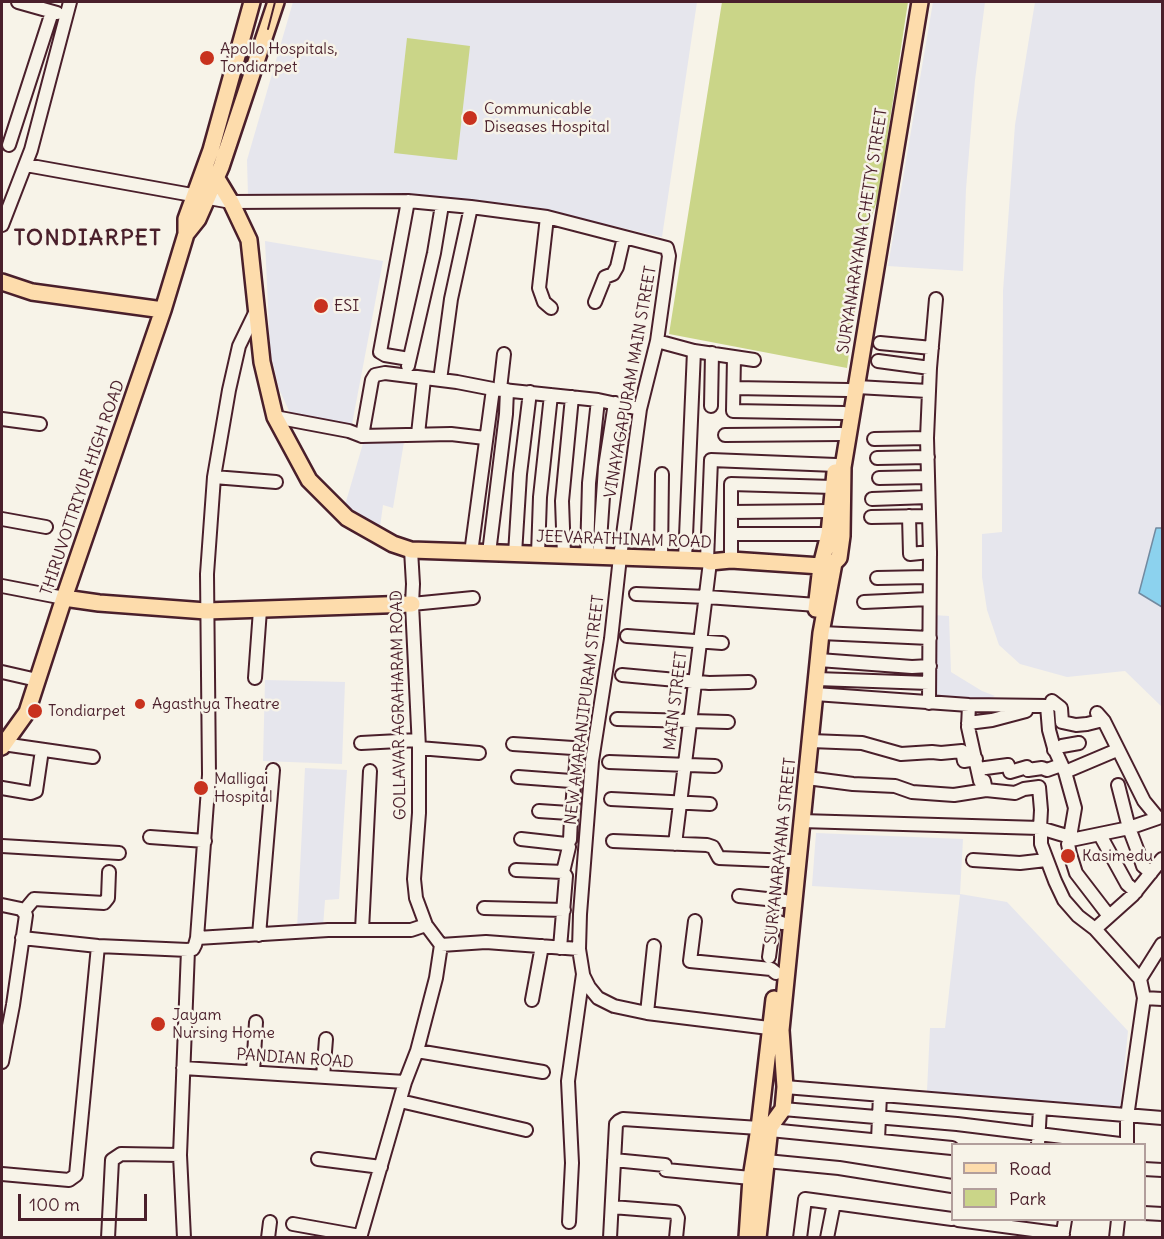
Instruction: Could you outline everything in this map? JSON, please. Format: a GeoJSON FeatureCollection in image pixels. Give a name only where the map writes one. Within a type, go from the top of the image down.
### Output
{"type":"FeatureCollection","features":[{"type":"Feature","properties":{"kind":"main road","name":"THIRUVOTTRIYUR HIGH ROAD"},"geometry":{"type":"LineString","coordinates":[[200,198],[252,2]]}},
{"type":"Feature","properties":{"kind":"main road","name":"THIRUVOTTRIYUR HIGH ROAD"},"geometry":{"type":"LineString","coordinates":[[2,745],[27,712],[164,310],[186,234],[186,219],[216,177],[276,2]]}},
{"type":"Feature","properties":{"kind":"main road","name":"SURYANARAYANA CHETTY STREET"},"geometry":{"type":"LineString","coordinates":[[839,466],[844,413],[852,389],[912,2]]}},
{"type":"Feature","properties":{"kind":"main road","name":"SURYANARAYANA CHETTY STREET"},"geometry":{"type":"LineString","coordinates":[[839,466],[920,2]]}},
{"type":"Feature","properties":{"kind":"main road","name":"JEEVARATHINAM ROAD"},"geometry":{"type":"LineString","coordinates":[[216,177],[249,240],[262,362],[275,417],[309,480],[347,518],[393,544],[411,550],[827,565]]}},
{"type":"Feature","properties":{"kind":"main road"},"geometry":{"type":"LineString","coordinates":[[2,282],[32,292],[164,310]]}},
{"type":"Feature","properties":{"kind":"main road","name":"SURYANARAYANA STREET"},"geometry":{"type":"LineString","coordinates":[[747,1238],[751,1178],[764,1129],[807,778],[819,660],[830,511],[839,466]]}},
{"type":"Feature","properties":{"kind":"main road","name":"SURYANARAYANA STREET"},"geometry":{"type":"LineString","coordinates":[[758,1238],[766,1161],[764,1129],[783,1109],[785,1087],[776,1029],[776,973],[817,605],[827,565],[839,558],[842,536],[839,466]]}},
{"type":"Feature","properties":{"kind":"main road"},"geometry":{"type":"LineString","coordinates":[[64,598],[206,611],[412,604]]}},
{"type":"Feature","properties":{"kind":"street"},"geometry":{"type":"LineString","coordinates":[[18,2],[67,15]]}},
{"type":"Feature","properties":{"kind":"street"},"geometry":{"type":"LineString","coordinates":[[2,225],[32,150],[70,2]]}},
{"type":"Feature","properties":{"kind":"street"},"geometry":{"type":"LineString","coordinates":[[32,150],[5,145],[52,12]]}},
{"type":"Feature","properties":{"kind":"street"},"geometry":{"type":"LineString","coordinates":[[26,165],[231,202],[408,201],[547,217],[624,237],[617,267],[613,274],[605,277],[595,302]]}},
{"type":"Feature","properties":{"kind":"street"},"geometry":{"type":"LineString","coordinates":[[408,201],[380,352],[385,356],[410,360]]}},
{"type":"Feature","properties":{"kind":"street"},"geometry":{"type":"LineString","coordinates":[[407,376],[442,205]]}},
{"type":"Feature","properties":{"kind":"street"},"geometry":{"type":"LineString","coordinates":[[440,380],[451,299],[471,207]]}},
{"type":"Feature","properties":{"kind":"street"},"geometry":{"type":"LineString","coordinates":[[547,217],[539,288],[544,302],[551,308]]}},
{"type":"Feature","properties":{"kind":"street","name":"VINAYAGAPURAM MAIN STREET"},"geometry":{"type":"LineString","coordinates":[[620,557],[640,409],[657,341],[669,256],[667,248],[624,237]]}},
{"type":"Feature","properties":{"kind":"street"},"geometry":{"type":"LineString","coordinates":[[929,703],[928,577],[930,552],[927,438],[928,391],[936,299]]}},
{"type":"Feature","properties":{"kind":"street"},"geometry":{"type":"LineString","coordinates":[[22,938],[98,946],[188,950],[193,948],[197,938],[209,775],[206,611],[214,477],[239,346],[255,313]]}},
{"type":"Feature","properties":{"kind":"street"},"geometry":{"type":"LineString","coordinates":[[657,341],[694,351],[754,360]]}},
{"type":"Feature","properties":{"kind":"street"},"geometry":{"type":"LineString","coordinates":[[880,344],[932,348]]}},
{"type":"Feature","properties":{"kind":"street"},"geometry":{"type":"LineString","coordinates":[[685,560],[694,351]]}},
{"type":"Feature","properties":{"kind":"street"},"geometry":{"type":"LineString","coordinates":[[711,406],[712,353]]}},
{"type":"Feature","properties":{"kind":"street"},"geometry":{"type":"LineString","coordinates":[[471,553],[485,438],[500,389],[504,354]]}},
{"type":"Feature","properties":{"kind":"street"},"geometry":{"type":"LineString","coordinates":[[734,357],[734,411],[844,413]]}},
{"type":"Feature","properties":{"kind":"street"},"geometry":{"type":"LineString","coordinates":[[878,361],[930,368]]}},
{"type":"Feature","properties":{"kind":"street"},"geometry":{"type":"LineString","coordinates":[[362,436],[372,381],[375,375],[385,373],[598,400],[640,409]]}},
{"type":"Feature","properties":{"kind":"street"},"geometry":{"type":"LineString","coordinates":[[418,434],[424,379]]}},
{"type":"Feature","properties":{"kind":"street"},"geometry":{"type":"LineString","coordinates":[[734,388],[928,391]]}},
{"type":"Feature","properties":{"kind":"street"},"geometry":{"type":"LineString","coordinates":[[489,553],[506,414],[500,389]]}},
{"type":"Feature","properties":{"kind":"street"},"geometry":{"type":"LineString","coordinates":[[515,554],[520,474],[530,392]]}},
{"type":"Feature","properties":{"kind":"street"},"geometry":{"type":"LineString","coordinates":[[538,554],[540,497],[551,394]]}},
{"type":"Feature","properties":{"kind":"street"},"geometry":{"type":"LineString","coordinates":[[564,555],[562,501],[572,397]]}},
{"type":"Feature","properties":{"kind":"street"},"geometry":{"type":"LineString","coordinates":[[593,556],[589,483],[598,400]]}},
{"type":"Feature","properties":{"kind":"street"},"geometry":{"type":"LineString","coordinates":[[593,556],[615,403]]}},
{"type":"Feature","properties":{"kind":"street"},"geometry":{"type":"LineString","coordinates":[[275,417],[349,431],[362,436],[451,434],[485,438]]}},
{"type":"Feature","properties":{"kind":"street"},"geometry":{"type":"LineString","coordinates":[[2,419],[40,424]]}},
{"type":"Feature","properties":{"kind":"street"},"geometry":{"type":"LineString","coordinates":[[725,435],[841,434]]}},
{"type":"Feature","properties":{"kind":"street"},"geometry":{"type":"LineString","coordinates":[[874,439],[927,438]]}},
{"type":"Feature","properties":{"kind":"street"},"geometry":{"type":"LineString","coordinates":[[877,458],[928,457]]}},
{"type":"Feature","properties":{"kind":"street","name":"MAIN STREET"},"geometry":{"type":"LineString","coordinates":[[675,844],[707,597],[711,460],[839,466]]}},
{"type":"Feature","properties":{"kind":"street"},"geometry":{"type":"LineString","coordinates":[[661,559],[662,474]]}},
{"type":"Feature","properties":{"kind":"street"},"geometry":{"type":"LineString","coordinates":[[214,477],[276,482]]}},
{"type":"Feature","properties":{"kind":"street"},"geometry":{"type":"LineString","coordinates":[[879,478],[928,477]]}},
{"type":"Feature","properties":{"kind":"street"},"geometry":{"type":"LineString","coordinates":[[730,560],[731,484],[833,487]]}},
{"type":"Feature","properties":{"kind":"street"},"geometry":{"type":"LineString","coordinates":[[872,499],[928,497]]}},
{"type":"Feature","properties":{"kind":"street"},"geometry":{"type":"LineString","coordinates":[[731,512],[830,511]]}},
{"type":"Feature","properties":{"kind":"street"},"geometry":{"type":"LineString","coordinates":[[909,516],[910,554],[930,552]]}},
{"type":"Feature","properties":{"kind":"street"},"geometry":{"type":"LineString","coordinates":[[871,517],[929,516]]}},
{"type":"Feature","properties":{"kind":"street"},"geometry":{"type":"LineString","coordinates":[[2,519],[46,527]]}},
{"type":"Feature","properties":{"kind":"street"},"geometry":{"type":"LineString","coordinates":[[731,534],[829,534]]}},
{"type":"Feature","properties":{"kind":"street","name":"GOLLAVAR AGRAHARAM ROAD"},"geometry":{"type":"LineString","coordinates":[[411,550],[419,744],[419,813],[414,879],[416,898],[426,925],[430,934],[441,945]]}},
{"type":"Feature","properties":{"kind":"street","name":"NEW AMARANJIPURAM STREET"},"geometry":{"type":"LineString","coordinates":[[583,974],[579,949],[580,914],[592,761],[611,639],[620,557]]}},
{"type":"Feature","properties":{"kind":"street"},"geometry":{"type":"LineString","coordinates":[[877,578],[928,577]]}},
{"type":"Feature","properties":{"kind":"street"},"geometry":{"type":"LineString","coordinates":[[2,586],[64,598]]}},
{"type":"Feature","properties":{"kind":"street"},"geometry":{"type":"LineString","coordinates":[[636,594],[817,605]]}},
{"type":"Feature","properties":{"kind":"street"},"geometry":{"type":"LineString","coordinates":[[412,604],[473,598]]}},
{"type":"Feature","properties":{"kind":"street"},"geometry":{"type":"LineString","coordinates":[[864,602],[929,599]]}},
{"type":"Feature","properties":{"kind":"street"},"geometry":{"type":"LineString","coordinates":[[255,678],[260,610]]}},
{"type":"Feature","properties":{"kind":"street"},"geometry":{"type":"LineString","coordinates":[[821,633],[930,638]]}},
{"type":"Feature","properties":{"kind":"street"},"geometry":{"type":"LineString","coordinates":[[627,636],[722,643]]}},
{"type":"Feature","properties":{"kind":"street"},"geometry":{"type":"LineString","coordinates":[[819,660],[912,667],[930,666]]}},
{"type":"Feature","properties":{"kind":"street"},"geometry":{"type":"LineString","coordinates":[[2,672],[37,680]]}},
{"type":"Feature","properties":{"kind":"street"},"geometry":{"type":"LineString","coordinates":[[622,675],[709,683],[748,682]]}},
{"type":"Feature","properties":{"kind":"street"},"geometry":{"type":"LineString","coordinates":[[817,679],[929,683]]}},
{"type":"Feature","properties":{"kind":"street"},"geometry":{"type":"LineString","coordinates":[[815,694],[929,703],[1047,706],[1054,750],[1063,769],[1075,808],[1068,844],[1070,854],[1077,873],[1109,916]]}},
{"type":"Feature","properties":{"kind":"street"},"geometry":{"type":"LineString","coordinates":[[801,821],[1040,828],[1070,839],[1100,835],[1158,818],[1144,801],[1130,770],[1100,716],[1087,724],[1076,725],[1062,722],[1061,708],[1052,702]]}},
{"type":"Feature","properties":{"kind":"street"},"geometry":{"type":"LineString","coordinates":[[969,705],[969,723],[980,781],[984,781],[986,790]]}},
{"type":"Feature","properties":{"kind":"street"},"geometry":{"type":"LineString","coordinates":[[969,723],[1000,718],[1027,711],[1035,706]]}},
{"type":"Feature","properties":{"kind":"street"},"geometry":{"type":"LineString","coordinates":[[617,719],[728,722]]}},
{"type":"Feature","properties":{"kind":"street"},"geometry":{"type":"LineString","coordinates":[[811,741],[862,743],[901,754],[962,750],[964,761],[977,764],[1008,765],[1010,772],[1027,767],[1028,770],[1074,767],[1100,759],[1117,750]]}},
{"type":"Feature","properties":{"kind":"street"},"geometry":{"type":"LineString","coordinates":[[362,743],[419,744],[479,753]]}},
{"type":"Feature","properties":{"kind":"street"},"geometry":{"type":"LineString","coordinates":[[1054,750],[1079,743]]}},
{"type":"Feature","properties":{"kind":"street"},"geometry":{"type":"LineString","coordinates":[[513,744],[575,749],[577,753],[575,777],[572,781]]}},
{"type":"Feature","properties":{"kind":"street"},"geometry":{"type":"LineString","coordinates":[[2,745],[93,757]]}},
{"type":"Feature","properties":{"kind":"street"},"geometry":{"type":"LineString","coordinates":[[2,788],[31,793],[36,791],[42,750]]}},
{"type":"Feature","properties":{"kind":"street"},"geometry":{"type":"LineString","coordinates":[[609,762],[715,765]]}},
{"type":"Feature","properties":{"kind":"street"},"geometry":{"type":"LineString","coordinates":[[259,935],[273,770]]}},
{"type":"Feature","properties":{"kind":"street"},"geometry":{"type":"LineString","coordinates":[[362,930],[370,771]]}},
{"type":"Feature","properties":{"kind":"street"},"geometry":{"type":"LineString","coordinates":[[518,777],[572,781]]}},
{"type":"Feature","properties":{"kind":"street"},"geometry":{"type":"LineString","coordinates":[[807,778],[853,784],[895,786],[912,792],[954,795],[986,790],[1016,793],[1024,789],[1039,787],[1041,844],[1065,900],[1140,979],[1144,998],[1127,1117],[1127,1143]]}},
{"type":"Feature","properties":{"kind":"street"},"geometry":{"type":"LineString","coordinates":[[569,813],[572,809],[574,784],[572,781]]}},
{"type":"Feature","properties":{"kind":"street"},"geometry":{"type":"LineString","coordinates":[[1118,785],[1129,828],[1143,866],[1151,873]]}},
{"type":"Feature","properties":{"kind":"street"},"geometry":{"type":"LineString","coordinates":[[611,799],[710,804]]}},
{"type":"Feature","properties":{"kind":"street"},"geometry":{"type":"LineString","coordinates":[[539,811],[569,813]]}},
{"type":"Feature","properties":{"kind":"street"},"geometry":{"type":"LineString","coordinates":[[566,844],[570,840],[571,818],[569,813]]}},
{"type":"Feature","properties":{"kind":"street"},"geometry":{"type":"LineString","coordinates":[[1100,835],[1127,884],[1136,892]]}},
{"type":"Feature","properties":{"kind":"street"},"geometry":{"type":"LineString","coordinates":[[150,837],[205,841]]}},
{"type":"Feature","properties":{"kind":"street"},"geometry":{"type":"LineString","coordinates":[[521,838],[566,844]]}},
{"type":"Feature","properties":{"kind":"street"},"geometry":{"type":"LineString","coordinates":[[613,841],[710,846],[719,858],[790,861]]}},
{"type":"Feature","properties":{"kind":"street"},"geometry":{"type":"LineString","coordinates":[[561,948],[566,876],[563,872],[569,847],[566,844]]}},
{"type":"Feature","properties":{"kind":"street"},"geometry":{"type":"LineString","coordinates":[[2,846],[119,853]]}},
{"type":"Feature","properties":{"kind":"street"},"geometry":{"type":"LineString","coordinates":[[1095,929],[1136,892],[1162,859]]}},
{"type":"Feature","properties":{"kind":"street"},"geometry":{"type":"LineString","coordinates":[[973,860],[1020,863],[1046,860]]}},
{"type":"Feature","properties":{"kind":"street"},"geometry":{"type":"LineString","coordinates":[[516,870],[563,872]]}},
{"type":"Feature","properties":{"kind":"street"},"geometry":{"type":"LineString","coordinates":[[24,911],[34,899],[104,903],[108,898],[109,872]]}},
{"type":"Feature","properties":{"kind":"street"},"geometry":{"type":"LineString","coordinates":[[739,896],[785,901]]}},
{"type":"Feature","properties":{"kind":"street"},"geometry":{"type":"LineString","coordinates":[[2,904],[17,907],[26,915],[7,1004],[2,1062]]}},
{"type":"Feature","properties":{"kind":"street"},"geometry":{"type":"LineString","coordinates":[[484,908],[564,910]]}},
{"type":"Feature","properties":{"kind":"street"},"geometry":{"type":"LineString","coordinates":[[695,921],[690,961],[752,966],[771,969],[776,973]]}},
{"type":"Feature","properties":{"kind":"street"},"geometry":{"type":"LineString","coordinates":[[769,957],[774,921],[782,923]]}},
{"type":"Feature","properties":{"kind":"street"},"geometry":{"type":"LineString","coordinates":[[197,938],[328,930],[411,930],[426,925]]}},
{"type":"Feature","properties":{"kind":"street"},"geometry":{"type":"LineString","coordinates":[[293,1224],[360,1237],[405,1082],[417,1051],[436,978],[441,945],[486,942],[579,949]]}},
{"type":"Feature","properties":{"kind":"street"},"geometry":{"type":"LineString","coordinates":[[1140,979],[1162,944]]}},
{"type":"Feature","properties":{"kind":"street"},"geometry":{"type":"LineString","coordinates":[[2,1174],[69,1180],[76,1175],[98,946]]}},
{"type":"Feature","properties":{"kind":"street"},"geometry":{"type":"LineString","coordinates":[[531,1000],[542,946]]}},
{"type":"Feature","properties":{"kind":"street"},"geometry":{"type":"LineString","coordinates":[[647,1013],[654,946]]}},
{"type":"Feature","properties":{"kind":"street"},"geometry":{"type":"LineString","coordinates":[[184,1238],[180,1155],[188,950]]}},
{"type":"Feature","properties":{"kind":"street"},"geometry":{"type":"LineString","coordinates":[[583,974],[589,987],[598,998],[614,1006],[647,1013],[776,1029]]}},
{"type":"Feature","properties":{"kind":"street"},"geometry":{"type":"LineString","coordinates":[[569,1222],[572,1163],[568,1081],[583,974]]}},
{"type":"Feature","properties":{"kind":"street"},"geometry":{"type":"LineString","coordinates":[[1144,998],[1162,999]]}},
{"type":"Feature","properties":{"kind":"street"},"geometry":{"type":"LineString","coordinates":[[253,1072],[256,1022]]}},
{"type":"Feature","properties":{"kind":"street"},"geometry":{"type":"LineString","coordinates":[[323,1077],[326,1038]]}},
{"type":"Feature","properties":{"kind":"street"},"geometry":{"type":"LineString","coordinates":[[417,1051],[543,1072]]}},
{"type":"Feature","properties":{"kind":"street","name":"PANDIAN ROAD"},"geometry":{"type":"LineString","coordinates":[[183,1068],[405,1082]]}},
{"type":"Feature","properties":{"kind":"street"},"geometry":{"type":"LineString","coordinates":[[785,1087],[1162,1119]]}},
{"type":"Feature","properties":{"kind":"street"},"geometry":{"type":"LineString","coordinates":[[878,1140],[880,1095]]}},
{"type":"Feature","properties":{"kind":"street"},"geometry":{"type":"LineString","coordinates":[[400,1101],[526,1130]]}},
{"type":"Feature","properties":{"kind":"street"},"geometry":{"type":"LineString","coordinates":[[960,1125],[961,1102]]}},
{"type":"Feature","properties":{"kind":"street"},"geometry":{"type":"LineString","coordinates":[[783,1109],[960,1125],[1038,1139],[1104,1143]]}},
{"type":"Feature","properties":{"kind":"street"},"geometry":{"type":"LineString","coordinates":[[1038,1139],[1040,1109]]}},
{"type":"Feature","properties":{"kind":"street"},"geometry":{"type":"LineString","coordinates":[[610,1238],[616,1124],[623,1119],[764,1129],[951,1148]]}},
{"type":"Feature","properties":{"kind":"street"},"geometry":{"type":"LineString","coordinates":[[108,1238],[112,1160],[121,1154],[180,1155]]}},
{"type":"Feature","properties":{"kind":"street"},"geometry":{"type":"LineString","coordinates":[[318,1159],[381,1167]]}},
{"type":"Feature","properties":{"kind":"street"},"geometry":{"type":"LineString","coordinates":[[614,1160],[664,1165],[666,1170],[751,1178]]}},
{"type":"Feature","properties":{"kind":"street"},"geometry":{"type":"LineString","coordinates":[[766,1161],[839,1167],[951,1186]]}},
{"type":"Feature","properties":{"kind":"street"},"geometry":{"type":"LineString","coordinates":[[1146,1169],[1162,1170]]}},
{"type":"Feature","properties":{"kind":"street"},"geometry":{"type":"LineString","coordinates":[[800,1238],[805,1199],[951,1219]]}},
{"type":"Feature","properties":{"kind":"street"},"geometry":{"type":"LineString","coordinates":[[827,1238],[834,1203]]}},
{"type":"Feature","properties":{"kind":"street"},"geometry":{"type":"LineString","coordinates":[[612,1207],[675,1212],[678,1218],[676,1238]]}},
{"type":"Feature","properties":{"kind":"street"},"geometry":{"type":"LineString","coordinates":[[1146,1213],[1162,1214]]}},
{"type":"Feature","properties":{"kind":"street"},"geometry":{"type":"LineString","coordinates":[[963,1221],[1017,1233],[1062,1236],[1065,1221]]}},
{"type":"Feature","properties":{"kind":"street"},"geometry":{"type":"LineString","coordinates":[[1116,1238],[1118,1221]]}},
{"type":"Feature","properties":{"kind":"street"},"geometry":{"type":"LineString","coordinates":[[268,1238],[270,1222]]}},
{"type":"Feature","properties":{"kind":"shaded area","name":"Communicable Diseases Hospital"},"geometry":{"type":"Polygon","coordinates":[[[293,2],[697,2],[662,237],[516,204],[248,196],[247,160],[293,2]]]}},
{"type":"Feature","properties":{"kind":"shaded area"},"geometry":{"type":"Polygon","coordinates":[[[933,2],[985,2],[975,80],[966,189],[963,271],[888,266],[933,2]]]}},
{"type":"Feature","properties":{"kind":"shaded area"},"geometry":{"type":"Polygon","coordinates":[[[1035,2],[1162,2],[1162,528],[1156,529],[1139,593],[1162,607],[1162,707],[1125,671],[1067,677],[1020,664],[999,645],[987,610],[982,577],[982,534],[1002,532],[1003,291],[1015,125],[1035,2]]]}},
{"type":"Feature","properties":{"kind":"shaded area","name":"ESI"},"geometry":{"type":"Polygon","coordinates":[[[265,241],[383,261],[352,424],[291,415],[279,389],[270,350],[265,241]]]}},
{"type":"Feature","properties":{"kind":"shaded area"},"geometry":{"type":"Polygon","coordinates":[[[364,440],[404,442],[393,508],[383,505],[380,527],[345,505],[364,440]]]}},
{"type":"Feature","properties":{"kind":"shaded area"},"geometry":{"type":"Polygon","coordinates":[[[933,615],[949,616],[951,672],[982,691],[995,696],[987,700],[932,699],[933,615]]]}},
{"type":"Feature","properties":{"kind":"shaded area"},"geometry":{"type":"Polygon","coordinates":[[[265,680],[345,682],[342,764],[263,761],[265,680]]]}},
{"type":"Feature","properties":{"kind":"shaded area"},"geometry":{"type":"Polygon","coordinates":[[[305,768],[347,770],[339,899],[325,900],[323,927],[417,923],[419,937],[312,937],[204,944],[205,933],[297,929],[305,768]]]}},
{"type":"Feature","properties":{"kind":"shaded area"},"geometry":{"type":"Polygon","coordinates":[[[816,833],[963,839],[960,894],[1007,902],[1128,1031],[1120,1110],[927,1091],[930,1028],[945,1028],[960,895],[812,886],[816,833]]]}},
{"type":"Feature","properties":{"kind":"green space"},"geometry":{"type":"Polygon","coordinates":[[[722,2],[908,2],[878,198],[865,236],[847,368],[669,334],[722,2]]]}},
{"type":"Feature","properties":{"kind":"green space"},"geometry":{"type":"Polygon","coordinates":[[[407,38],[470,46],[457,160],[394,153],[407,38]]]}},
{"type":"Feature","properties":{"kind":"water"},"geometry":{"type":"Polygon","coordinates":[[[1156,528],[1162,528],[1162,607],[1139,593],[1156,528]]]}},
{"type":"Feature","properties":{"kind":"railway"},"geometry":{"type":"LineString","coordinates":[[268,29],[275,2]]}},
{"type":"Feature","properties":{"kind":"place","name":"Apollo Hospitals, Tondiarpet"},"geometry":{"type":"Point","coordinates":[207,58]}},
{"type":"Feature","properties":{"kind":"place","name":"Communicable Diseases Hospital"},"geometry":{"type":"Point","coordinates":[470,118]}},
{"type":"Feature","properties":{"kind":"place","name":"ESI"},"geometry":{"type":"Point","coordinates":[321,306]}},
{"type":"Feature","properties":{"kind":"place","name":"Agasthya Theatre"},"geometry":{"type":"Point","coordinates":[140,704]}},
{"type":"Feature","properties":{"kind":"place","name":"Tondiarpet"},"geometry":{"type":"Point","coordinates":[35,711]}},
{"type":"Feature","properties":{"kind":"place","name":"Malligai Hospital"},"geometry":{"type":"Point","coordinates":[201,788]}},
{"type":"Feature","properties":{"kind":"place","name":"Kasimedu"},"geometry":{"type":"Point","coordinates":[1068,856]}},
{"type":"Feature","properties":{"kind":"place","name":"Jayam Nursing Home"},"geometry":{"type":"Point","coordinates":[158,1024]}},
{"type":"Feature","properties":{"kind":"district","name":"TONDIARPET"},"geometry":{"type":"Point","coordinates":[88,239]}}]}
